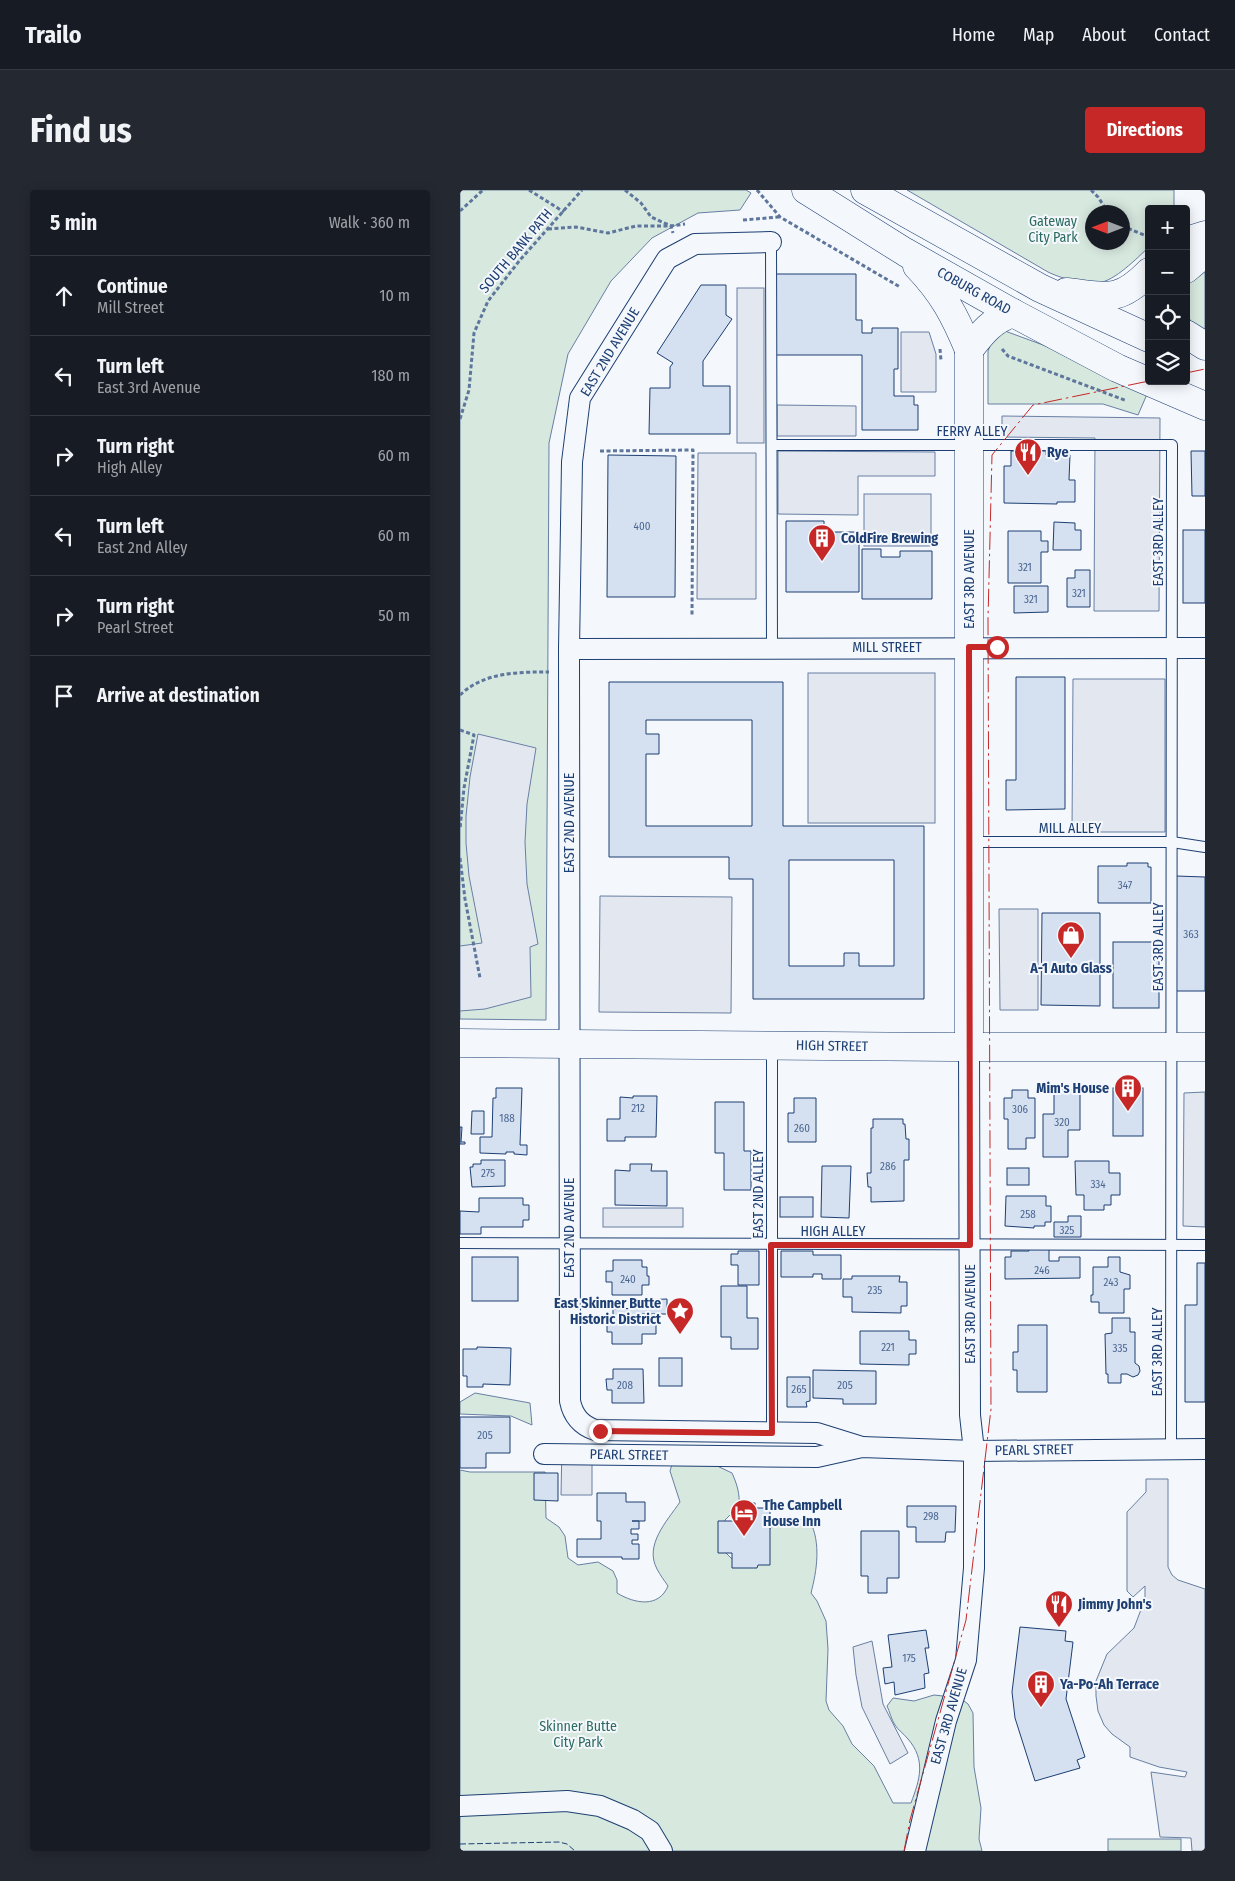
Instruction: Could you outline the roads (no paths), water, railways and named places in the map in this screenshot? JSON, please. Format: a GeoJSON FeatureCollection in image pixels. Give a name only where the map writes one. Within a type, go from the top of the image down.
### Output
{"type":"FeatureCollection","features":[{"type":"Feature","properties":{"kind":"street","name":"COBURG ROAD"},"geometry":{"type":"LineString","coordinates":[[806,190],[905,252],[1013,313],[1118,368],[1205,406]]}},
{"type":"Feature","properties":{"kind":"street"},"geometry":{"type":"LineString","coordinates":[[865,190],[1040,288],[1145,336]]}},
{"type":"Feature","properties":{"kind":"street"},"geometry":{"type":"LineString","coordinates":[[1190,240],[1205,235]]}},
{"type":"Feature","properties":{"kind":"street","name":"EAST 2ND AVENUE"},"geometry":{"type":"LineString","coordinates":[[582,1423],[574,1414],[570,1401],[568,1043],[569,649],[572,462],[580,398],[667,259],[695,244],[771,242]]}},
{"type":"Feature","properties":{"kind":"street"},"geometry":{"type":"LineString","coordinates":[[905,252],[940,292],[955,316],[969,350]]}},
{"type":"Feature","properties":{"kind":"street"},"geometry":{"type":"LineString","coordinates":[[1190,266],[1205,253]]}},
{"type":"Feature","properties":{"kind":"street"},"geometry":{"type":"LineString","coordinates":[[1040,288],[1101,297],[1112,296],[1137,283],[1145,276]]}},
{"type":"Feature","properties":{"kind":"street"},"geometry":{"type":"LineString","coordinates":[[969,350],[985,329],[1002,317],[1013,313]]}},
{"type":"Feature","properties":{"kind":"street"},"geometry":{"type":"LineString","coordinates":[[1190,337],[1205,346]]}},
{"type":"Feature","properties":{"kind":"street","name":"EAST 3RD AVENUE"},"geometry":{"type":"LineString","coordinates":[[915,1851],[946,1721],[966,1660],[974,1568],[974,1451],[970,1416],[969,350]]}},
{"type":"Feature","properties":{"kind":"street"},"geometry":{"type":"LineString","coordinates":[[1190,356],[1205,362]]}},
{"type":"Feature","properties":{"kind":"street","name":"MILL STREET"},"geometry":{"type":"LineString","coordinates":[[569,649],[1205,648]]}},
{"type":"Feature","properties":{"kind":"street","name":"HIGH STREET"},"geometry":{"type":"LineString","coordinates":[[460,1043],[1205,1048]]}},
{"type":"Feature","properties":{"kind":"street","name":"PEARL STREET"},"geometry":{"type":"LineString","coordinates":[[582,1423],[600,1431],[817,1433],[862,1447]]}},
{"type":"Feature","properties":{"kind":"street","name":"PEARL STREET"},"geometry":{"type":"LineString","coordinates":[[544,1454],[817,1457],[862,1447],[974,1451],[1205,1449]]}},
{"type":"Feature","properties":{"kind":"street"},"geometry":{"type":"LineString","coordinates":[[460,1806],[567,1801],[600,1806],[633,1820],[650,1831],[662,1851]]}},
{"type":"Feature","properties":{"kind":"lane"},"geometry":{"type":"LineString","coordinates":[[771,242],[772,648]]}},
{"type":"Feature","properties":{"kind":"lane","name":"FERRY ALLEY"},"geometry":{"type":"LineString","coordinates":[[772,445],[1172,445]]}},
{"type":"Feature","properties":{"kind":"lane","name":"EAST 3RD ALLEY"},"geometry":{"type":"LineString","coordinates":[[1171,1449],[1172,445]]}},
{"type":"Feature","properties":{"kind":"lane","name":"MILL ALLEY"},"geometry":{"type":"LineString","coordinates":[[969,842],[1172,842],[1205,846]]}},
{"type":"Feature","properties":{"kind":"lane","name":"EAST 2ND ALLEY"},"geometry":{"type":"LineString","coordinates":[[772,1045],[772,1433]]}},
{"type":"Feature","properties":{"kind":"lane","name":"HIGH ALLEY"},"geometry":{"type":"LineString","coordinates":[[460,1243],[1205,1245]]}},
{"type":"Feature","properties":{"kind":"place","name":"Rye"},"geometry":{"type":"Point","coordinates":[1028,476]}},
{"type":"Feature","properties":{"kind":"place","name":"ColdFire Brewing"},"geometry":{"type":"Point","coordinates":[822,562]}},
{"type":"Feature","properties":{"kind":"place","name":"A-1 Auto Glass"},"geometry":{"type":"Point","coordinates":[1071,959]}},
{"type":"Feature","properties":{"kind":"place","name":"Mim's House"},"geometry":{"type":"Point","coordinates":[1128,1112]}},
{"type":"Feature","properties":{"kind":"place","name":"East Skinner Butte Historic District"},"geometry":{"type":"Point","coordinates":[680,1335]}},
{"type":"Feature","properties":{"kind":"place","name":"The Campbell House Inn"},"geometry":{"type":"Point","coordinates":[744,1537]}},
{"type":"Feature","properties":{"kind":"place","name":"Jimmy John's"},"geometry":{"type":"Point","coordinates":[1059,1628]}},
{"type":"Feature","properties":{"kind":"place","name":"Ya-Po-Ah Terrace"},"geometry":{"type":"Point","coordinates":[1041,1708]}},
{"type":"Feature","properties":{"kind":"park label","name":"Gateway City Park"},"geometry":{"type":"Point","coordinates":[1053,230]}},
{"type":"Feature","properties":{"kind":"park label","name":"Skinner Butte City Park"},"geometry":{"type":"Point","coordinates":[578,1734]}}]}
